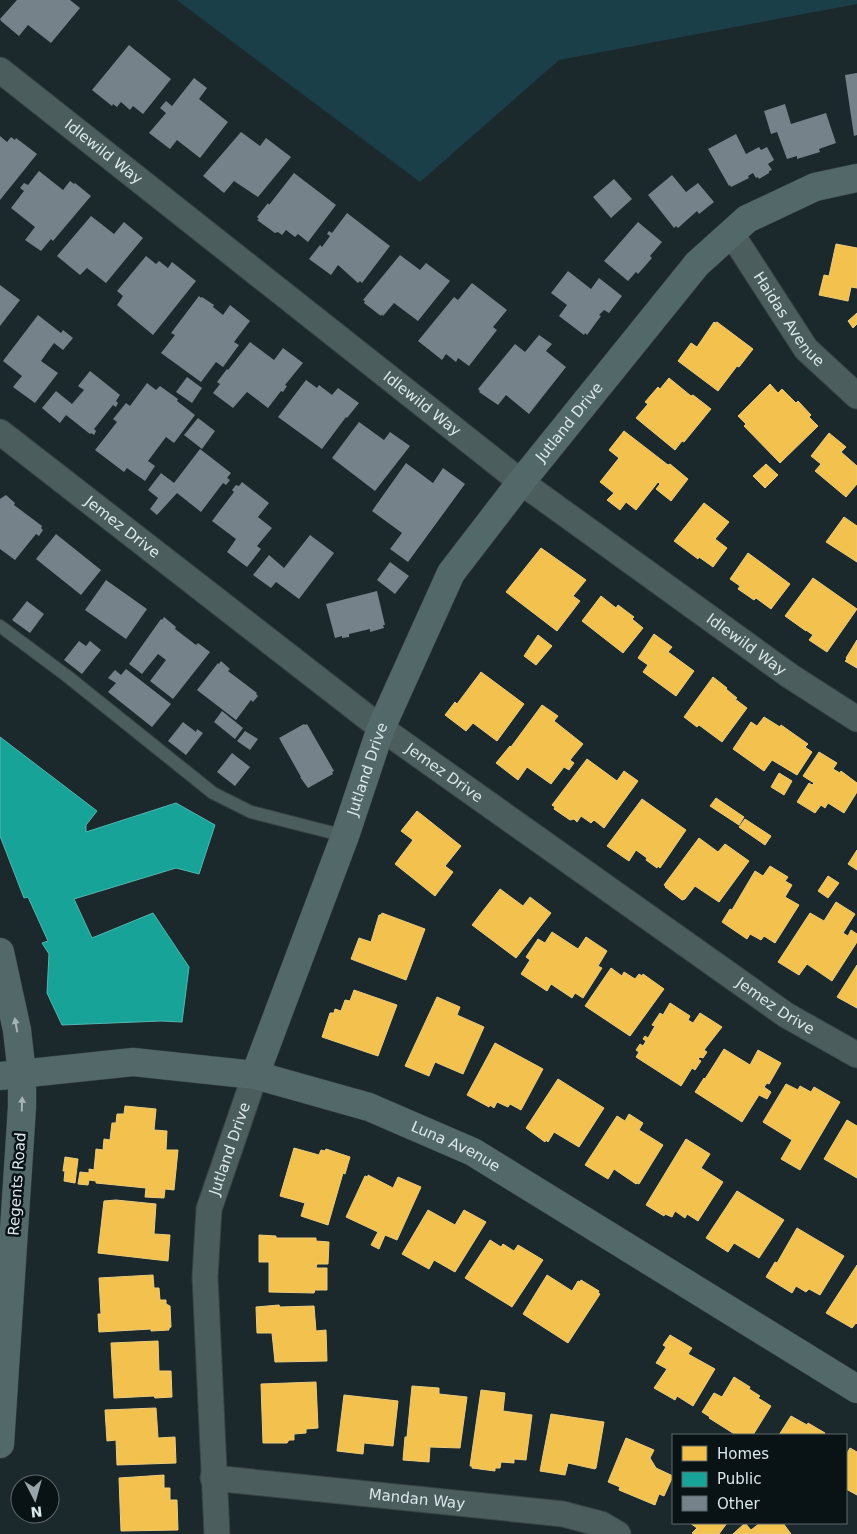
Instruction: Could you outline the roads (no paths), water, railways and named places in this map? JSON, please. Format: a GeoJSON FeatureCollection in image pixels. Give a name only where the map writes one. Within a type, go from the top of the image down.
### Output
{"type":"FeatureCollection","features":[{"type":"Feature","properties":{"kind":"street","name":"Idlewild Way"},"geometry":{"type":"LineString","coordinates":[[0,70],[521,482],[790,676],[857,719]]}},
{"type":"Feature","properties":{"kind":"street","name":"Jutland Drive"},"geometry":{"type":"LineString","coordinates":[[217,1534],[205,1277],[209,1209],[255,1075],[345,836],[381,728],[451,573],[521,482],[697,264],[747,219],[815,187],[857,178]]}},
{"type":"Feature","properties":{"kind":"street","name":"Haidas Avenue"},"geometry":{"type":"LineString","coordinates":[[731,233],[806,349],[857,396]]}},
{"type":"Feature","properties":{"kind":"street","name":"Jemez Drive"},"geometry":{"type":"LineString","coordinates":[[0,432],[381,728],[786,1015],[857,1056]]}},
{"type":"Feature","properties":{"kind":"street","name":"Regents Road"},"geometry":{"type":"LineString","coordinates":[[0,952],[17,1030],[11,1075],[22,1107],[0,1444]]}},
{"type":"Feature","properties":{"kind":"street","name":"Luna Avenue"},"geometry":{"type":"LineString","coordinates":[[11,1075],[133,1062],[255,1075],[368,1107],[473,1152],[857,1389]]}},
{"type":"Feature","properties":{"kind":"street","name":"Mandan Way"},"geometry":{"type":"LineString","coordinates":[[213,1478],[563,1514],[601,1524],[618,1534]]}},
{"type":"Feature","properties":{"kind":"lane"},"geometry":{"type":"LineString","coordinates":[[0,626],[67,676],[213,793],[251,812],[345,836]]}}]}
